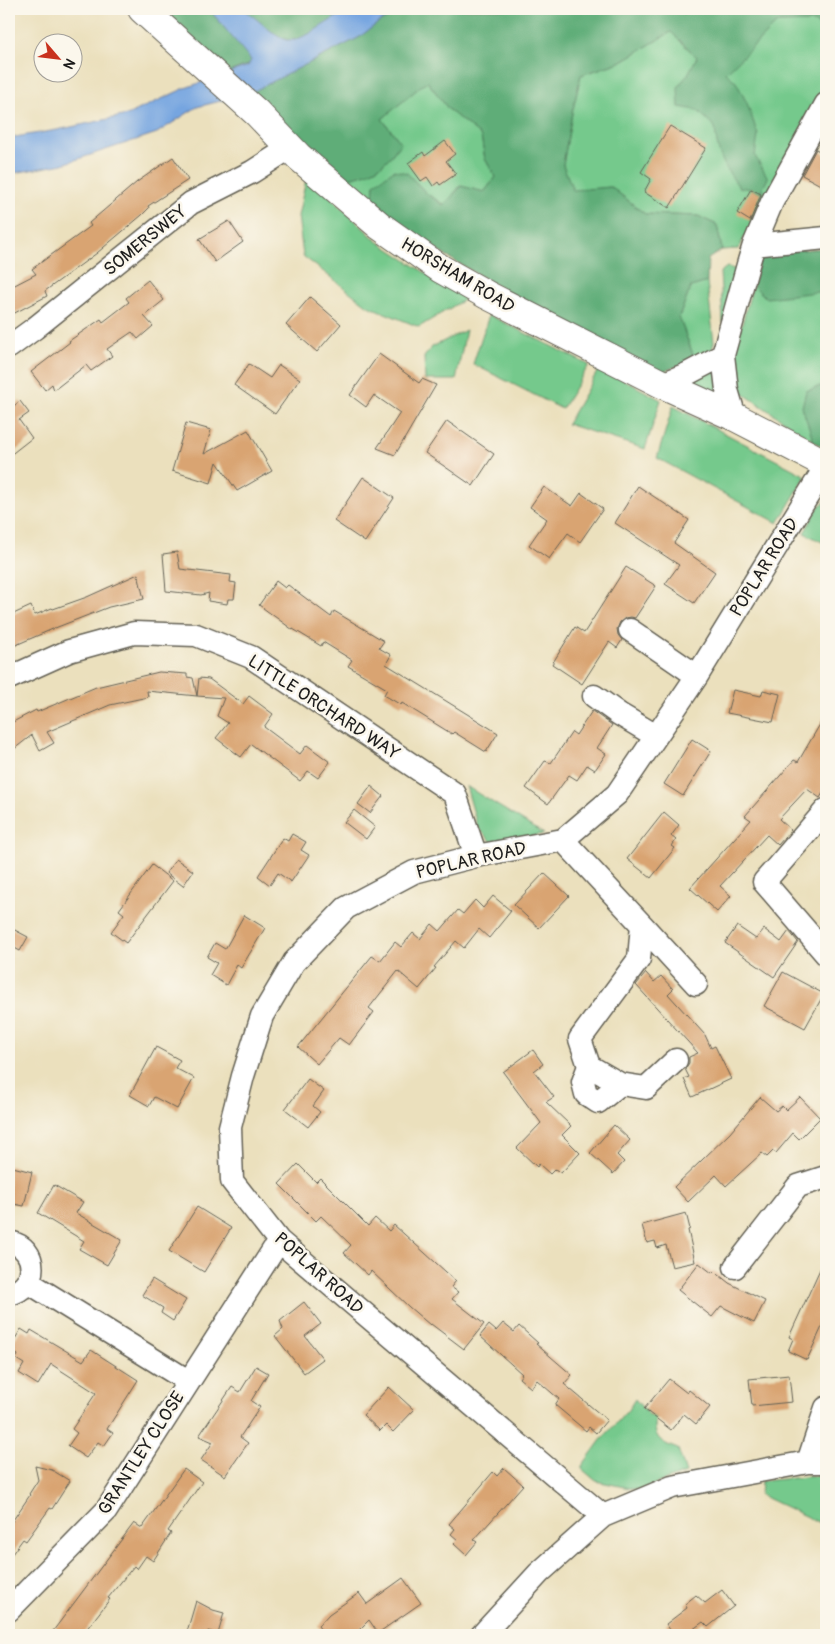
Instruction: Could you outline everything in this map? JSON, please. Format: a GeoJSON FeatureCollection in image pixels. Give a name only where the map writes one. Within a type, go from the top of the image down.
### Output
{"type":"FeatureCollection","features":[{"type":"Feature","properties":{"kind":"main road","name":"HORSHAM ROAD"},"geometry":{"type":"LineString","coordinates":[[142,9],[246,104],[299,157],[380,226],[441,269],[487,295],[662,384],[734,417],[826,465]]}},
{"type":"Feature","properties":{"kind":"street"},"geometry":{"type":"LineString","coordinates":[[734,417],[727,390],[723,355],[754,244],[772,202],[826,104]]}},
{"type":"Feature","properties":{"kind":"street","name":"SOMERSWEY"},"geometry":{"type":"LineString","coordinates":[[9,347],[190,203],[252,172],[291,148]]}},
{"type":"Feature","properties":{"kind":"street"},"geometry":{"type":"LineString","coordinates":[[754,244],[826,238]]}},
{"type":"Feature","properties":{"kind":"street"},"geometry":{"type":"LineString","coordinates":[[662,384],[687,374],[723,355]]}},
{"type":"Feature","properties":{"kind":"street","name":"POPLAR ROAD"},"geometry":{"type":"LineString","coordinates":[[603,1516],[279,1241],[232,1182],[230,1127],[243,1076],[262,1016],[294,962],[346,908],[414,872],[476,856],[563,840],[617,794],[697,676],[826,465]]}},
{"type":"Feature","properties":{"kind":"street"},"geometry":{"type":"LineString","coordinates":[[630,630],[697,676]]}},
{"type":"Feature","properties":{"kind":"street","name":"LITTLE ORCHARD WAY"},"geometry":{"type":"LineString","coordinates":[[9,678],[69,651],[134,633],[196,635],[251,657],[455,794],[476,856]]}},
{"type":"Feature","properties":{"kind":"street"},"geometry":{"type":"LineString","coordinates":[[594,696],[619,714],[656,736]]}},
{"type":"Feature","properties":{"kind":"street"},"geometry":{"type":"LineString","coordinates":[[826,810],[764,882],[826,954]]}},
{"type":"Feature","properties":{"kind":"street"},"geometry":{"type":"LineString","coordinates":[[563,840],[696,984]]}},
{"type":"Feature","properties":{"kind":"street"},"geometry":{"type":"LineString","coordinates":[[642,925],[639,959],[580,1039],[589,1066],[620,1084],[646,1088],[676,1060]]}},
{"type":"Feature","properties":{"kind":"street"},"geometry":{"type":"LineString","coordinates":[[735,1268],[798,1186],[826,1176]]}},
{"type":"Feature","properties":{"kind":"street","name":"GRANTLEY CLOSE"},"geometry":{"type":"LineString","coordinates":[[9,1610],[106,1511],[279,1241]]}},
{"type":"Feature","properties":{"kind":"street"},"geometry":{"type":"LineString","coordinates":[[9,1242],[19,1245],[26,1251],[32,1266],[28,1282],[23,1288],[9,1294]]}},
{"type":"Feature","properties":{"kind":"street","name":"GRANTLEY CLOSE"},"geometry":{"type":"LineString","coordinates":[[28,1282],[188,1381]]}},
{"type":"Feature","properties":{"kind":"street"},"geometry":{"type":"LineString","coordinates":[[482,1635],[539,1572],[603,1516],[672,1487],[817,1462],[826,1408]]}},
{"type":"Feature","properties":{"kind":"green space"},"geometry":{"type":"Polygon","coordinates":[[[161,9],[209,9],[246,53],[251,60],[250,64],[229,72],[161,9]]]}},
{"type":"Feature","properties":{"kind":"green space"},"geometry":{"type":"Polygon","coordinates":[[[244,9],[349,9],[311,33],[295,40],[288,40],[258,22],[244,9]]]}},
{"type":"Feature","properties":{"kind":"green space"},"geometry":{"type":"Polygon","coordinates":[[[403,9],[826,9],[826,34],[815,22],[777,23],[726,73],[736,82],[747,103],[758,135],[755,156],[768,178],[760,194],[751,189],[739,187],[733,179],[719,152],[715,127],[697,110],[679,107],[678,87],[697,57],[671,32],[620,62],[581,75],[563,165],[573,190],[611,187],[645,214],[698,216],[717,225],[722,250],[708,259],[707,282],[691,287],[679,317],[695,360],[659,373],[509,293],[412,236],[373,201],[374,184],[394,170],[407,173],[427,194],[444,205],[461,186],[484,192],[496,177],[485,159],[481,136],[449,110],[427,81],[382,119],[401,143],[395,151],[379,167],[348,178],[327,163],[248,94],[358,38],[378,23],[403,9]]]}},
{"type":"Feature","properties":{"kind":"green space"},"geometry":{"type":"Polygon","coordinates":[[[815,22],[826,34],[826,89],[738,249],[722,250],[717,225],[698,216],[645,214],[611,187],[573,191],[563,165],[581,75],[620,62],[671,32],[697,57],[725,73],[777,23],[815,22]]]}},
{"type":"Feature","properties":{"kind":"green space"},"geometry":{"type":"Polygon","coordinates":[[[427,81],[449,110],[481,136],[485,159],[496,177],[484,192],[460,186],[445,205],[427,194],[407,173],[374,184],[373,201],[348,178],[379,167],[395,151],[401,143],[382,119],[427,81]]]}},
{"type":"Feature","properties":{"kind":"green space"},"geometry":{"type":"Polygon","coordinates":[[[307,175],[377,241],[465,299],[419,327],[368,306],[303,256],[298,216],[307,175]]]}},
{"type":"Feature","properties":{"kind":"green space"},"geometry":{"type":"Polygon","coordinates":[[[826,248],[826,449],[742,393],[733,371],[738,338],[762,253],[826,248]]]}},
{"type":"Feature","properties":{"kind":"green space"},"geometry":{"type":"Polygon","coordinates":[[[826,248],[826,291],[766,298],[753,285],[762,253],[826,248]]]}},
{"type":"Feature","properties":{"kind":"green space"},"geometry":{"type":"Polygon","coordinates":[[[727,267],[741,271],[723,323],[720,272],[727,267]]]}},
{"type":"Feature","properties":{"kind":"green space"},"geometry":{"type":"Polygon","coordinates":[[[707,282],[714,342],[711,353],[695,360],[679,317],[691,287],[707,282]]]}},
{"type":"Feature","properties":{"kind":"green space"},"geometry":{"type":"Polygon","coordinates":[[[489,315],[589,365],[562,409],[473,364],[489,315]]]}},
{"type":"Feature","properties":{"kind":"green space"},"geometry":{"type":"Polygon","coordinates":[[[466,330],[456,380],[425,380],[424,357],[432,347],[466,330]]]}},
{"type":"Feature","properties":{"kind":"green space"},"geometry":{"type":"Polygon","coordinates":[[[600,367],[661,400],[645,449],[567,424],[600,367]]]}},
{"type":"Feature","properties":{"kind":"green space"},"geometry":{"type":"Polygon","coordinates":[[[710,368],[720,376],[717,395],[684,381],[710,368]]]}},
{"type":"Feature","properties":{"kind":"green space"},"geometry":{"type":"Polygon","coordinates":[[[826,384],[826,449],[814,442],[802,407],[806,391],[826,384]]]}},
{"type":"Feature","properties":{"kind":"green space"},"geometry":{"type":"Polygon","coordinates":[[[673,406],[806,476],[778,523],[657,458],[673,406]]]}},
{"type":"Feature","properties":{"kind":"green space"},"geometry":{"type":"Polygon","coordinates":[[[826,501],[826,544],[804,533],[819,506],[826,501]]]}},
{"type":"Feature","properties":{"kind":"green space"},"geometry":{"type":"Polygon","coordinates":[[[466,786],[544,834],[493,843],[478,828],[466,786]]]}},
{"type":"Feature","properties":{"kind":"green space"},"geometry":{"type":"Polygon","coordinates":[[[635,1399],[648,1414],[656,1418],[655,1430],[659,1438],[678,1449],[686,1473],[638,1490],[596,1481],[582,1469],[582,1466],[601,1440],[628,1410],[635,1399]]]}},
{"type":"Feature","properties":{"kind":"green space"},"geometry":{"type":"Polygon","coordinates":[[[826,1475],[826,1526],[760,1495],[761,1481],[826,1475]]]}},
{"type":"Feature","properties":{"kind":"water"},"geometry":{"type":"Polygon","coordinates":[[[209,9],[244,9],[271,31],[286,40],[295,40],[309,34],[349,9],[403,9],[378,23],[358,38],[248,94],[197,107],[157,133],[63,164],[9,174],[9,138],[127,115],[185,88],[248,66],[251,60],[209,9]]]}},
{"type":"Feature","properties":{"kind":"building"},"geometry":{"type":"Polygon","coordinates":[[[670,126],[706,148],[669,208],[644,192],[651,179],[641,172],[670,126]]]}},
{"type":"Feature","properties":{"kind":"building"},"geometry":{"type":"Polygon","coordinates":[[[445,141],[455,154],[446,161],[456,174],[440,185],[438,182],[433,186],[427,177],[421,181],[408,163],[423,152],[425,156],[445,141]]]}},
{"type":"Feature","properties":{"kind":"building"},"geometry":{"type":"Polygon","coordinates":[[[816,149],[826,155],[826,188],[802,175],[816,149]]]}},
{"type":"Feature","properties":{"kind":"building"},"geometry":{"type":"Polygon","coordinates":[[[173,157],[188,180],[148,206],[149,208],[142,215],[97,253],[45,291],[47,296],[9,316],[9,288],[36,274],[32,269],[91,226],[89,223],[137,182],[173,157]]]}},
{"type":"Feature","properties":{"kind":"building"},"geometry":{"type":"Polygon","coordinates":[[[751,189],[761,194],[750,221],[737,213],[751,189]]]}},
{"type":"Feature","properties":{"kind":"building"},"geometry":{"type":"Polygon","coordinates":[[[229,221],[243,242],[215,262],[199,239],[229,221]]]}},
{"type":"Feature","properties":{"kind":"building"},"geometry":{"type":"Polygon","coordinates":[[[148,280],[164,300],[144,316],[153,326],[138,339],[132,332],[107,349],[112,356],[91,371],[86,365],[54,390],[52,384],[45,390],[31,372],[69,341],[101,319],[103,322],[129,302],[126,298],[148,280]]]}},
{"type":"Feature","properties":{"kind":"building"},"geometry":{"type":"Polygon","coordinates":[[[310,297],[341,324],[317,352],[286,325],[310,297]]]}},
{"type":"Feature","properties":{"kind":"building"},"geometry":{"type":"Polygon","coordinates":[[[379,354],[419,383],[422,379],[436,385],[395,455],[377,448],[400,413],[374,395],[366,407],[350,395],[379,354]]]}},
{"type":"Feature","properties":{"kind":"building"},"geometry":{"type":"Polygon","coordinates":[[[249,364],[270,378],[279,365],[300,379],[275,414],[234,385],[249,364]]]}},
{"type":"Feature","properties":{"kind":"building"},"geometry":{"type":"Polygon","coordinates":[[[20,401],[29,413],[19,420],[32,438],[9,456],[9,406],[10,409],[20,401]]]}},
{"type":"Feature","properties":{"kind":"building"},"geometry":{"type":"Polygon","coordinates":[[[447,421],[494,454],[473,486],[425,453],[447,421]]]}},
{"type":"Feature","properties":{"kind":"building"},"geometry":{"type":"Polygon","coordinates":[[[186,423],[211,430],[204,454],[248,430],[272,471],[237,491],[217,462],[211,483],[172,471],[186,423]]]}},
{"type":"Feature","properties":{"kind":"building"},"geometry":{"type":"Polygon","coordinates":[[[363,477],[394,498],[365,542],[334,521],[363,477]]]}},
{"type":"Feature","properties":{"kind":"building"},"geometry":{"type":"Polygon","coordinates":[[[638,486],[689,520],[674,543],[715,572],[694,603],[665,584],[679,565],[615,523],[638,486]]]}},
{"type":"Feature","properties":{"kind":"building"},"geometry":{"type":"Polygon","coordinates":[[[544,487],[572,506],[581,493],[603,509],[580,542],[568,533],[549,559],[529,545],[547,519],[530,507],[544,487]]]}},
{"type":"Feature","properties":{"kind":"building"},"geometry":{"type":"Polygon","coordinates":[[[177,552],[180,569],[231,575],[230,582],[236,583],[234,599],[228,599],[227,604],[208,601],[209,593],[201,595],[166,591],[163,554],[177,552]]]}},
{"type":"Feature","properties":{"kind":"building"},"geometry":{"type":"Polygon","coordinates":[[[626,567],[656,586],[635,618],[625,618],[620,622],[617,629],[618,635],[622,640],[617,648],[609,642],[582,684],[552,664],[575,627],[584,633],[626,567]]]}},
{"type":"Feature","properties":{"kind":"building"},"geometry":{"type":"Polygon","coordinates":[[[138,574],[144,599],[109,607],[9,648],[9,616],[31,606],[35,615],[87,597],[138,574]]]}},
{"type":"Feature","properties":{"kind":"building"},"geometry":{"type":"Polygon","coordinates":[[[276,581],[285,588],[288,585],[331,617],[334,611],[384,641],[379,648],[391,655],[386,664],[498,733],[486,752],[454,732],[452,734],[402,703],[401,705],[384,695],[387,689],[348,666],[352,660],[323,642],[321,646],[293,630],[259,605],[276,581]]]}},
{"type":"Feature","properties":{"kind":"building"},"geometry":{"type":"Polygon","coordinates":[[[159,672],[187,674],[187,677],[193,678],[197,696],[147,691],[148,697],[110,705],[47,732],[54,743],[40,751],[32,735],[9,753],[9,724],[36,710],[37,712],[96,687],[159,672]]]}},
{"type":"Feature","properties":{"kind":"building"},"geometry":{"type":"Polygon","coordinates":[[[199,678],[209,679],[243,704],[249,696],[273,714],[264,727],[300,754],[307,745],[330,762],[318,778],[308,771],[300,781],[251,744],[241,757],[216,738],[228,723],[217,716],[224,698],[197,696],[199,678]]]}},
{"type":"Feature","properties":{"kind":"building"},"geometry":{"type":"Polygon","coordinates":[[[733,690],[761,696],[763,690],[780,694],[773,722],[727,713],[733,690]]]}},
{"type":"Feature","properties":{"kind":"building"},"geometry":{"type":"Polygon","coordinates":[[[592,711],[612,725],[597,748],[606,754],[595,770],[587,765],[577,780],[569,775],[548,804],[526,788],[545,761],[551,763],[572,732],[576,735],[592,711]]]}},
{"type":"Feature","properties":{"kind":"building"},"geometry":{"type":"Polygon","coordinates":[[[826,714],[826,788],[820,798],[807,789],[779,819],[791,830],[778,845],[767,835],[720,886],[731,896],[717,912],[690,888],[751,820],[745,816],[794,760],[798,762],[826,714]]]}},
{"type":"Feature","properties":{"kind":"building"},"geometry":{"type":"Polygon","coordinates":[[[692,739],[711,751],[683,796],[664,784],[692,739]]]}},
{"type":"Feature","properties":{"kind":"building"},"geometry":{"type":"Polygon","coordinates":[[[371,786],[383,796],[370,813],[358,804],[371,786]]]}},
{"type":"Feature","properties":{"kind":"building"},"geometry":{"type":"Polygon","coordinates":[[[354,810],[375,827],[366,839],[344,822],[354,810]]]}},
{"type":"Feature","properties":{"kind":"building"},"geometry":{"type":"Polygon","coordinates":[[[664,812],[679,825],[671,836],[676,840],[672,846],[675,848],[651,878],[627,859],[664,812]]]}},
{"type":"Feature","properties":{"kind":"building"},"geometry":{"type":"Polygon","coordinates":[[[292,834],[306,842],[301,850],[309,855],[291,882],[278,873],[270,885],[258,876],[283,838],[288,841],[292,834]]]}},
{"type":"Feature","properties":{"kind":"building"},"geometry":{"type":"Polygon","coordinates":[[[176,859],[193,871],[183,886],[166,873],[176,859]]]}},
{"type":"Feature","properties":{"kind":"building"},"geometry":{"type":"Polygon","coordinates":[[[152,865],[173,881],[126,943],[111,932],[124,914],[119,910],[152,865]]]}},
{"type":"Feature","properties":{"kind":"building"},"geometry":{"type":"Polygon","coordinates":[[[544,873],[569,896],[539,928],[514,905],[544,873]]]}},
{"type":"Feature","properties":{"kind":"building"},"geometry":{"type":"Polygon","coordinates":[[[493,896],[511,911],[489,938],[479,929],[464,948],[456,941],[434,967],[436,968],[419,989],[398,971],[369,1008],[374,1012],[349,1045],[339,1038],[317,1064],[298,1047],[372,956],[380,961],[395,942],[401,947],[413,933],[420,939],[432,924],[440,931],[458,910],[463,914],[475,900],[483,908],[493,896]]]}},
{"type":"Feature","properties":{"kind":"building"},"geometry":{"type":"Polygon","coordinates":[[[244,915],[265,928],[241,968],[237,965],[226,985],[210,975],[217,963],[207,957],[215,943],[225,949],[244,915]]]}},
{"type":"Feature","properties":{"kind":"building"},"geometry":{"type":"Polygon","coordinates":[[[737,926],[756,939],[764,929],[781,942],[789,931],[798,942],[774,977],[725,943],[737,926]]]}},
{"type":"Feature","properties":{"kind":"building"},"geometry":{"type":"Polygon","coordinates":[[[9,927],[28,937],[20,951],[9,945],[9,927]]]}},
{"type":"Feature","properties":{"kind":"building"},"geometry":{"type":"Polygon","coordinates":[[[783,972],[824,994],[805,1028],[764,1006],[783,972]]]}},
{"type":"Feature","properties":{"kind":"building"},"geometry":{"type":"Polygon","coordinates":[[[646,973],[654,982],[661,976],[673,989],[668,994],[705,1035],[711,1048],[715,1046],[731,1079],[692,1097],[684,1079],[689,1077],[685,1069],[689,1063],[689,1057],[698,1053],[636,985],[646,973]]]}},
{"type":"Feature","properties":{"kind":"building"},"geometry":{"type":"Polygon","coordinates":[[[156,1047],[180,1060],[175,1068],[194,1078],[177,1109],[154,1097],[149,1106],[130,1095],[156,1047]]]}},
{"type":"Feature","properties":{"kind":"building"},"geometry":{"type":"Polygon","coordinates":[[[533,1050],[543,1064],[534,1071],[554,1097],[546,1102],[571,1126],[562,1135],[580,1153],[561,1173],[555,1169],[550,1174],[539,1164],[537,1167],[517,1148],[541,1123],[503,1072],[533,1050]]]}},
{"type":"Feature","properties":{"kind":"building"},"geometry":{"type":"Polygon","coordinates":[[[308,1079],[324,1091],[313,1106],[320,1112],[308,1127],[285,1109],[308,1079]]]}},
{"type":"Feature","properties":{"kind":"building"},"geometry":{"type":"Polygon","coordinates":[[[760,1097],[776,1111],[782,1106],[786,1110],[800,1097],[820,1118],[799,1139],[793,1133],[776,1153],[773,1151],[767,1157],[762,1153],[726,1186],[716,1175],[688,1202],[674,1187],[730,1133],[760,1097]]]}},
{"type":"Feature","properties":{"kind":"building"},"geometry":{"type":"Polygon","coordinates":[[[614,1125],[630,1140],[617,1155],[624,1162],[613,1174],[590,1153],[614,1125]]]}},
{"type":"Feature","properties":{"kind":"building"},"geometry":{"type":"Polygon","coordinates":[[[298,1164],[316,1182],[320,1178],[368,1226],[375,1218],[389,1231],[394,1225],[456,1281],[451,1287],[458,1292],[452,1299],[484,1324],[464,1349],[430,1325],[371,1271],[368,1275],[344,1253],[351,1245],[321,1216],[316,1221],[279,1184],[298,1164]]]}},
{"type":"Feature","properties":{"kind":"building"},"geometry":{"type":"Polygon","coordinates":[[[9,1166],[32,1172],[24,1206],[9,1203],[9,1166]]]}},
{"type":"Feature","properties":{"kind":"building"},"geometry":{"type":"Polygon","coordinates":[[[54,1185],[83,1202],[76,1213],[122,1240],[107,1265],[79,1249],[84,1241],[38,1213],[54,1185]]]}},
{"type":"Feature","properties":{"kind":"building"},"geometry":{"type":"Polygon","coordinates":[[[197,1207],[231,1228],[204,1272],[169,1251],[197,1207]]]}},
{"type":"Feature","properties":{"kind":"building"},"geometry":{"type":"Polygon","coordinates":[[[686,1213],[695,1262],[672,1267],[666,1245],[657,1248],[655,1241],[647,1243],[642,1225],[686,1213]]]}},
{"type":"Feature","properties":{"kind":"building"},"geometry":{"type":"Polygon","coordinates":[[[826,1256],[826,1318],[807,1360],[788,1351],[793,1339],[789,1337],[826,1256]]]}},
{"type":"Feature","properties":{"kind":"building"},"geometry":{"type":"Polygon","coordinates":[[[699,1263],[712,1273],[714,1271],[729,1283],[765,1301],[754,1323],[721,1306],[712,1317],[678,1290],[699,1263]]]}},
{"type":"Feature","properties":{"kind":"building"},"geometry":{"type":"Polygon","coordinates":[[[152,1279],[186,1300],[173,1321],[161,1313],[163,1308],[142,1295],[152,1279]]]}},
{"type":"Feature","properties":{"kind":"building"},"geometry":{"type":"Polygon","coordinates":[[[304,1302],[321,1324],[305,1336],[323,1359],[304,1373],[275,1336],[283,1329],[280,1321],[304,1302]]]}},
{"type":"Feature","properties":{"kind":"building"},"geometry":{"type":"Polygon","coordinates":[[[503,1323],[514,1332],[519,1326],[538,1343],[536,1344],[572,1375],[564,1384],[607,1420],[596,1433],[589,1427],[586,1431],[555,1405],[559,1399],[537,1380],[531,1388],[519,1378],[522,1374],[480,1336],[489,1325],[496,1331],[503,1323]]]}},
{"type":"Feature","properties":{"kind":"building"},"geometry":{"type":"Polygon","coordinates":[[[21,1329],[29,1334],[31,1330],[83,1361],[91,1350],[138,1380],[107,1429],[113,1433],[104,1446],[98,1442],[86,1458],[68,1446],[77,1433],[72,1429],[96,1393],[51,1364],[38,1385],[19,1373],[24,1364],[16,1359],[18,1355],[9,1349],[21,1329]]]}},
{"type":"Feature","properties":{"kind":"building"},"geometry":{"type":"Polygon","coordinates":[[[256,1366],[268,1373],[251,1401],[260,1407],[240,1437],[248,1443],[225,1476],[201,1460],[213,1442],[199,1436],[232,1387],[240,1392],[256,1366]]]}},
{"type":"Feature","properties":{"kind":"building"},"geometry":{"type":"Polygon","coordinates":[[[789,1375],[792,1402],[752,1406],[749,1379],[789,1375]]]}},
{"type":"Feature","properties":{"kind":"building"},"geometry":{"type":"Polygon","coordinates":[[[669,1379],[687,1393],[689,1390],[710,1407],[696,1424],[684,1414],[671,1430],[644,1409],[669,1379]]]}},
{"type":"Feature","properties":{"kind":"building"},"geometry":{"type":"Polygon","coordinates":[[[389,1387],[414,1410],[393,1432],[386,1425],[380,1431],[363,1415],[389,1387]]]}},
{"type":"Feature","properties":{"kind":"building"},"geometry":{"type":"Polygon","coordinates":[[[35,1466],[52,1470],[70,1481],[52,1509],[50,1508],[26,1541],[23,1539],[9,1558],[9,1526],[38,1480],[35,1466]]]}},
{"type":"Feature","properties":{"kind":"building"},"geometry":{"type":"Polygon","coordinates":[[[504,1468],[523,1485],[474,1540],[477,1542],[466,1555],[454,1544],[458,1540],[451,1534],[455,1529],[449,1524],[493,1472],[497,1476],[504,1468]]]}},
{"type":"Feature","properties":{"kind":"building"},"geometry":{"type":"Polygon","coordinates":[[[184,1469],[202,1482],[168,1531],[171,1533],[153,1561],[146,1556],[137,1569],[134,1566],[108,1598],[110,1599],[82,1635],[50,1635],[134,1523],[142,1528],[184,1469]]]}},
{"type":"Feature","properties":{"kind":"building"},"geometry":{"type":"Polygon","coordinates":[[[403,1578],[421,1603],[378,1633],[369,1620],[354,1635],[325,1635],[318,1626],[329,1614],[359,1593],[367,1604],[403,1578]]]}},
{"type":"Feature","properties":{"kind":"building"},"geometry":{"type":"Polygon","coordinates":[[[722,1590],[734,1606],[708,1627],[703,1622],[685,1635],[673,1634],[666,1624],[687,1608],[685,1604],[696,1595],[705,1603],[722,1590]]]}},
{"type":"Feature","properties":{"kind":"building"},"geometry":{"type":"Polygon","coordinates":[[[196,1601],[213,1610],[224,1613],[218,1634],[208,1631],[207,1635],[186,1635],[196,1601]]]}}]}
